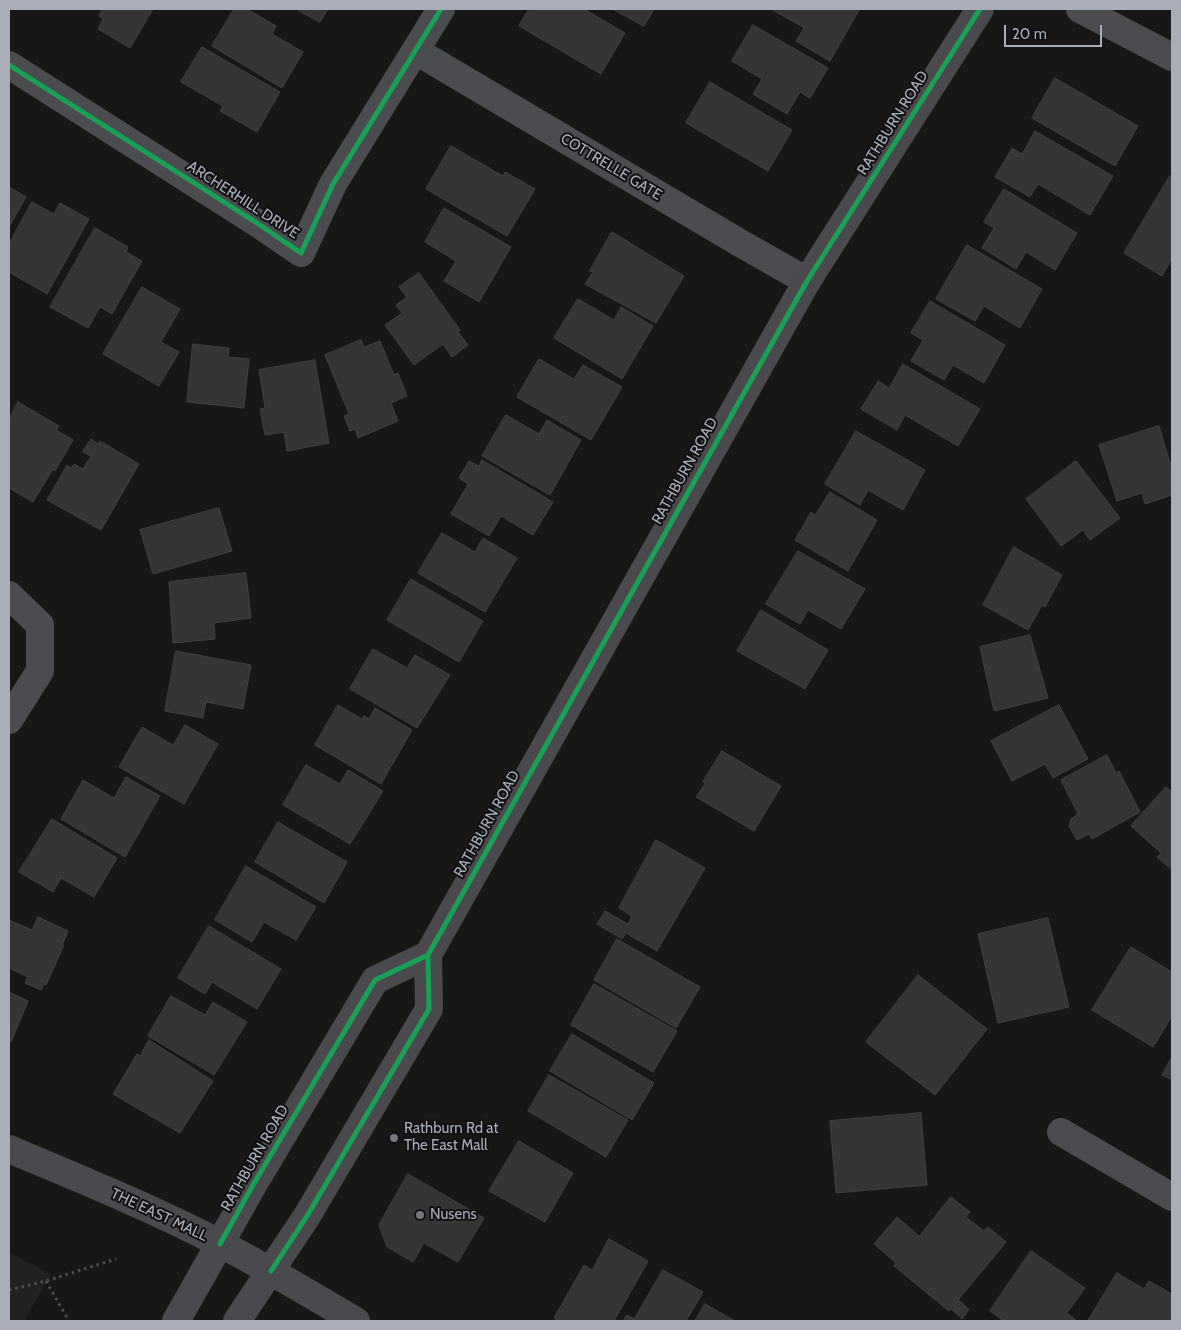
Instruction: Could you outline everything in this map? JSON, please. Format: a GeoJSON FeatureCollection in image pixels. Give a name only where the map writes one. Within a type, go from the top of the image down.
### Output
{"type":"FeatureCollection","features":[{"type":"Feature","properties":{"kind":"street","name":"ARCHERHILL DRIVE"},"geometry":{"type":"LineString","coordinates":[[9,65],[301,253],[334,184],[441,9]]}},
{"type":"Feature","properties":{"kind":"street","name":"RATHBURN ROAD"},"geometry":{"type":"LineString","coordinates":[[176,1321],[253,1185],[376,980],[428,955],[807,281],[980,9]]}},
{"type":"Feature","properties":{"kind":"street"},"geometry":{"type":"LineString","coordinates":[[1080,9],[1172,57]]}},
{"type":"Feature","properties":{"kind":"street","name":"COTTRELLE GATE"},"geometry":{"type":"LineString","coordinates":[[416,51],[807,281]]}},
{"type":"Feature","properties":{"kind":"street"},"geometry":{"type":"LineString","coordinates":[[9,595],[40,625],[40,671],[9,720]]}},
{"type":"Feature","properties":{"kind":"street"},"geometry":{"type":"LineString","coordinates":[[237,1321],[307,1216],[429,1009],[428,955]]}},
{"type":"Feature","properties":{"kind":"street"},"geometry":{"type":"LineString","coordinates":[[1061,1132],[1172,1197]]}},
{"type":"Feature","properties":{"kind":"street","name":"THE EAST MALL"},"geometry":{"type":"LineString","coordinates":[[9,1149],[155,1212],[220,1244],[271,1271],[356,1321]]}},
{"type":"Feature","properties":{"kind":"path"},"geometry":{"type":"LineString","coordinates":[[9,1290],[46,1281],[116,1259]]}},
{"type":"Feature","properties":{"kind":"path"},"geometry":{"type":"LineString","coordinates":[[46,1281],[69,1321]]}},
{"type":"Feature","properties":{"kind":"shaded area"},"geometry":{"type":"Polygon","coordinates":[[[9,1253],[51,1274],[24,1321],[9,1321],[9,1253]]]}},
{"type":"Feature","properties":{"kind":"building"},"geometry":{"type":"Polygon","coordinates":[[[103,9],[153,9],[130,48],[98,29],[103,19],[99,16],[103,9]]]}},
{"type":"Feature","properties":{"kind":"building"},"geometry":{"type":"Polygon","coordinates":[[[234,9],[247,9],[276,26],[272,34],[303,52],[282,88],[212,46],[234,9]]]}},
{"type":"Feature","properties":{"kind":"building"},"geometry":{"type":"Polygon","coordinates":[[[296,9],[328,9],[320,22],[296,9]]]}},
{"type":"Feature","properties":{"kind":"building"},"geometry":{"type":"Polygon","coordinates":[[[529,9],[584,9],[625,33],[601,74],[519,26],[529,9]]]}},
{"type":"Feature","properties":{"kind":"building"},"geometry":{"type":"Polygon","coordinates":[[[613,9],[654,9],[644,26],[613,9]]]}},
{"type":"Feature","properties":{"kind":"building"},"geometry":{"type":"Polygon","coordinates":[[[771,9],[859,10],[830,61],[796,41],[804,28],[771,9]]]}},
{"type":"Feature","properties":{"kind":"building"},"geometry":{"type":"Polygon","coordinates":[[[753,25],[828,68],[810,98],[800,92],[787,114],[753,94],[762,79],[732,61],[753,25]]]}},
{"type":"Feature","properties":{"kind":"building"},"geometry":{"type":"Polygon","coordinates":[[[202,47],[280,92],[257,132],[220,111],[223,106],[181,82],[202,47]]]}},
{"type":"Feature","properties":{"kind":"building"},"geometry":{"type":"Polygon","coordinates":[[[1055,78],[1138,126],[1115,166],[1032,118],[1055,78]]]}},
{"type":"Feature","properties":{"kind":"building"},"geometry":{"type":"Polygon","coordinates":[[[710,82],[792,130],[768,171],[686,123],[710,82]]]}},
{"type":"Feature","properties":{"kind":"building"},"geometry":{"type":"Polygon","coordinates":[[[1035,131],[1113,176],[1090,215],[1038,184],[1030,197],[995,177],[1012,148],[1022,154],[1035,131]]]}},
{"type":"Feature","properties":{"kind":"building"},"geometry":{"type":"Polygon","coordinates":[[[451,146],[503,176],[505,172],[535,189],[507,236],[426,189],[451,146]]]}},
{"type":"Feature","properties":{"kind":"building"},"geometry":{"type":"Polygon","coordinates":[[[1170,176],[1172,177],[1172,259],[1162,276],[1124,253],[1170,176]]]}},
{"type":"Feature","properties":{"kind":"building"},"geometry":{"type":"Polygon","coordinates":[[[9,187],[26,197],[9,227],[9,187]]]}},
{"type":"Feature","properties":{"kind":"building"},"geometry":{"type":"Polygon","coordinates":[[[1004,189],[1077,233],[1055,270],[1026,252],[1016,269],[982,248],[994,228],[984,222],[1004,189]]]}},
{"type":"Feature","properties":{"kind":"building"},"geometry":{"type":"Polygon","coordinates":[[[32,202],[54,214],[60,203],[89,219],[47,294],[9,272],[9,244],[32,202]]]}},
{"type":"Feature","properties":{"kind":"building"},"geometry":{"type":"Polygon","coordinates":[[[444,208],[511,247],[479,302],[444,281],[456,261],[425,242],[444,208]]]}},
{"type":"Feature","properties":{"kind":"building"},"geometry":{"type":"Polygon","coordinates":[[[95,228],[128,247],[126,252],[142,261],[112,314],[100,307],[88,328],[50,307],[95,228]]]}},
{"type":"Feature","properties":{"kind":"building"},"geometry":{"type":"Polygon","coordinates":[[[612,232],[684,276],[656,323],[585,284],[593,272],[590,271],[612,232]]]}},
{"type":"Feature","properties":{"kind":"building"},"geometry":{"type":"Polygon","coordinates":[[[967,245],[1042,289],[1020,328],[984,306],[975,321],[936,299],[967,245]]]}},
{"type":"Feature","properties":{"kind":"building"},"geometry":{"type":"Polygon","coordinates":[[[419,273],[460,330],[458,332],[468,345],[452,357],[443,344],[414,365],[385,325],[402,313],[396,305],[407,297],[399,287],[419,273]]]}},
{"type":"Feature","properties":{"kind":"building"},"geometry":{"type":"Polygon","coordinates":[[[142,287],[180,309],[161,342],[179,352],[159,386],[103,354],[142,287]]]}},
{"type":"Feature","properties":{"kind":"building"},"geometry":{"type":"Polygon","coordinates":[[[578,299],[614,320],[621,307],[653,326],[622,379],[554,338],[578,299]]]}},
{"type":"Feature","properties":{"kind":"building"},"geometry":{"type":"Polygon","coordinates":[[[930,301],[1005,345],[984,383],[953,365],[944,380],[911,361],[923,340],[911,333],[930,301]]]}},
{"type":"Feature","properties":{"kind":"building"},"geometry":{"type":"Polygon","coordinates":[[[361,340],[364,347],[380,341],[394,375],[398,373],[407,396],[391,403],[398,421],[358,438],[355,429],[350,431],[344,416],[349,414],[325,355],[361,340]]]}},
{"type":"Feature","properties":{"kind":"building"},"geometry":{"type":"Polygon","coordinates":[[[193,344],[229,348],[228,357],[249,359],[244,408],[187,402],[193,344]]]}},
{"type":"Feature","properties":{"kind":"building"},"geometry":{"type":"Polygon","coordinates":[[[539,359],[574,379],[583,365],[622,387],[591,440],[517,397],[539,359]]]}},
{"type":"Feature","properties":{"kind":"building"},"geometry":{"type":"Polygon","coordinates":[[[315,360],[329,443],[287,451],[284,432],[265,435],[260,409],[265,408],[259,370],[315,360]]]}},
{"type":"Feature","properties":{"kind":"building"},"geometry":{"type":"Polygon","coordinates":[[[903,364],[980,409],[958,446],[905,415],[897,430],[861,409],[878,381],[889,388],[903,364]]]}},
{"type":"Feature","properties":{"kind":"building"},"geometry":{"type":"Polygon","coordinates":[[[18,402],[59,426],[56,430],[73,440],[55,471],[53,469],[33,502],[9,488],[9,419],[18,402]]]}},
{"type":"Feature","properties":{"kind":"building"},"geometry":{"type":"Polygon","coordinates":[[[506,415],[539,434],[547,420],[581,440],[550,495],[482,456],[506,415]]]}},
{"type":"Feature","properties":{"kind":"building"},"geometry":{"type":"Polygon","coordinates":[[[1159,426],[1172,469],[1172,495],[1145,504],[1142,493],[1117,501],[1099,445],[1159,426]]]}},
{"type":"Feature","properties":{"kind":"building"},"geometry":{"type":"Polygon","coordinates":[[[856,431],[925,470],[903,510],[868,490],[860,505],[825,484],[856,431]]]}},
{"type":"Feature","properties":{"kind":"building"},"geometry":{"type":"Polygon","coordinates":[[[91,439],[98,444],[100,441],[139,464],[101,530],[47,500],[67,465],[71,468],[74,464],[83,469],[91,456],[83,452],[91,439]]]}},
{"type":"Feature","properties":{"kind":"building"},"geometry":{"type":"Polygon","coordinates":[[[482,460],[553,502],[533,535],[501,516],[489,536],[451,514],[468,484],[459,478],[469,461],[479,466],[482,460]]]}},
{"type":"Feature","properties":{"kind":"building"},"geometry":{"type":"Polygon","coordinates":[[[1076,461],[1120,518],[1090,540],[1083,530],[1061,546],[1026,499],[1076,461]]]}},
{"type":"Feature","properties":{"kind":"building"},"geometry":{"type":"Polygon","coordinates":[[[830,492],[877,520],[848,571],[795,540],[811,512],[815,515],[830,492]]]}},
{"type":"Feature","properties":{"kind":"building"},"geometry":{"type":"Polygon","coordinates":[[[219,508],[232,551],[153,574],[140,530],[219,508]]]}},
{"type":"Feature","properties":{"kind":"building"},"geometry":{"type":"Polygon","coordinates":[[[442,533],[475,552],[483,538],[517,558],[485,612],[418,573],[442,533]]]}},
{"type":"Feature","properties":{"kind":"building"},"geometry":{"type":"Polygon","coordinates":[[[1014,547],[1062,575],[1045,607],[1042,605],[1028,630],[983,605],[1014,547]]]}},
{"type":"Feature","properties":{"kind":"building"},"geometry":{"type":"Polygon","coordinates":[[[798,551],[865,589],[841,629],[808,610],[800,624],[766,604],[798,551]]]}},
{"type":"Feature","properties":{"kind":"building"},"geometry":{"type":"Polygon","coordinates":[[[246,573],[251,618],[214,623],[215,639],[173,643],[169,582],[246,573]]]}},
{"type":"Feature","properties":{"kind":"building"},"geometry":{"type":"Polygon","coordinates":[[[411,579],[483,621],[459,662],[387,620],[411,579]]]}},
{"type":"Feature","properties":{"kind":"building"},"geometry":{"type":"Polygon","coordinates":[[[761,610],[828,650],[805,689],[737,651],[761,610]]]}},
{"type":"Feature","properties":{"kind":"building"},"geometry":{"type":"Polygon","coordinates":[[[1030,635],[1048,698],[994,711],[980,647],[1030,635]]]}},
{"type":"Feature","properties":{"kind":"building"},"geometry":{"type":"Polygon","coordinates":[[[373,649],[407,668],[415,655],[450,675],[417,728],[350,689],[373,649]]]}},
{"type":"Feature","properties":{"kind":"building"},"geometry":{"type":"Polygon","coordinates":[[[176,651],[251,665],[243,709],[206,702],[203,718],[165,711],[176,651]]]}},
{"type":"Feature","properties":{"kind":"building"},"geometry":{"type":"Polygon","coordinates":[[[338,705],[362,719],[364,716],[369,719],[375,708],[412,730],[381,784],[315,745],[338,705]]]}},
{"type":"Feature","properties":{"kind":"building"},"geometry":{"type":"Polygon","coordinates":[[[1059,705],[1088,759],[1053,778],[1045,764],[1012,781],[991,741],[1059,705]]]}},
{"type":"Feature","properties":{"kind":"building"},"geometry":{"type":"Polygon","coordinates":[[[185,725],[218,744],[184,804],[119,767],[142,727],[173,745],[185,725]]]}},
{"type":"Feature","properties":{"kind":"building"},"geometry":{"type":"Polygon","coordinates":[[[722,751],[781,786],[754,831],[696,797],[722,751]]]}},
{"type":"Feature","properties":{"kind":"building"},"geometry":{"type":"Polygon","coordinates":[[[1107,755],[1116,773],[1119,771],[1140,812],[1092,839],[1089,834],[1077,840],[1069,826],[1071,819],[1078,814],[1061,780],[1107,755]]]}},
{"type":"Feature","properties":{"kind":"building"},"geometry":{"type":"Polygon","coordinates":[[[306,765],[340,784],[348,770],[383,791],[350,844],[283,805],[306,765]]]}},
{"type":"Feature","properties":{"kind":"building"},"geometry":{"type":"Polygon","coordinates":[[[126,777],[160,796],[125,857],[61,819],[83,780],[114,798],[126,777]]]}},
{"type":"Feature","properties":{"kind":"building"},"geometry":{"type":"Polygon","coordinates":[[[1166,787],[1172,792],[1172,870],[1157,857],[1161,853],[1131,826],[1166,787]]]}},
{"type":"Feature","properties":{"kind":"building"},"geometry":{"type":"Polygon","coordinates":[[[52,819],[117,858],[94,897],[61,878],[53,892],[19,872],[52,819]]]}},
{"type":"Feature","properties":{"kind":"building"},"geometry":{"type":"Polygon","coordinates":[[[278,822],[347,862],[324,903],[255,862],[278,822]]]}},
{"type":"Feature","properties":{"kind":"building"},"geometry":{"type":"Polygon","coordinates":[[[656,840],[705,868],[657,951],[626,933],[622,939],[597,924],[605,911],[628,924],[632,916],[619,908],[656,840]]]}},
{"type":"Feature","properties":{"kind":"building"},"geometry":{"type":"Polygon","coordinates":[[[246,866],[316,907],[296,940],[264,922],[252,942],[215,920],[246,866]]]}},
{"type":"Feature","properties":{"kind":"building"},"geometry":{"type":"Polygon","coordinates":[[[38,917],[68,931],[62,945],[64,945],[46,985],[44,984],[41,990],[25,983],[28,977],[9,968],[9,920],[32,930],[38,917]]]}},
{"type":"Feature","properties":{"kind":"building"},"geometry":{"type":"Polygon","coordinates":[[[1048,918],[1069,1007],[998,1023],[978,934],[1048,918]]]}},
{"type":"Feature","properties":{"kind":"building"},"geometry":{"type":"Polygon","coordinates":[[[209,926],[281,969],[257,1009],[212,982],[205,994],[178,978],[209,926]]]}},
{"type":"Feature","properties":{"kind":"building"},"geometry":{"type":"Polygon","coordinates":[[[617,939],[700,987],[676,1028],[594,980],[617,939]]]}},
{"type":"Feature","properties":{"kind":"building"},"geometry":{"type":"Polygon","coordinates":[[[1131,947],[1172,972],[1172,1016],[1153,1047],[1092,1010],[1131,947]]]}},
{"type":"Feature","properties":{"kind":"building"},"geometry":{"type":"Polygon","coordinates":[[[918,975],[987,1029],[935,1095],[866,1042],[918,975]]]}},
{"type":"Feature","properties":{"kind":"building"},"geometry":{"type":"Polygon","coordinates":[[[594,984],[677,1031],[653,1072],[571,1025],[594,984]]]}},
{"type":"Feature","properties":{"kind":"building"},"geometry":{"type":"Polygon","coordinates":[[[9,992],[28,1001],[11,1042],[9,1041],[9,992]]]}},
{"type":"Feature","properties":{"kind":"building"},"geometry":{"type":"Polygon","coordinates":[[[171,996],[205,1015],[213,1002],[247,1022],[214,1075],[148,1036],[171,996]]]}},
{"type":"Feature","properties":{"kind":"building"},"geometry":{"type":"Polygon","coordinates":[[[572,1034],[654,1083],[632,1120],[550,1071],[572,1034]]]}},
{"type":"Feature","properties":{"kind":"building"},"geometry":{"type":"Polygon","coordinates":[[[149,1040],[213,1081],[180,1133],[113,1094],[137,1054],[140,1056],[149,1040]]]}},
{"type":"Feature","properties":{"kind":"building"},"geometry":{"type":"Polygon","coordinates":[[[1172,1057],[1172,1080],[1162,1075],[1172,1057]]]}},
{"type":"Feature","properties":{"kind":"building"},"geometry":{"type":"Polygon","coordinates":[[[549,1075],[628,1120],[606,1157],[528,1111],[549,1075]]]}},
{"type":"Feature","properties":{"kind":"building"},"geometry":{"type":"Polygon","coordinates":[[[921,1113],[927,1185],[836,1193],[830,1121],[921,1113]]]}},
{"type":"Feature","properties":{"kind":"building"},"geometry":{"type":"Polygon","coordinates":[[[519,1141],[573,1173],[545,1222],[489,1191],[519,1141]]]}},
{"type":"Feature","properties":{"kind":"building"},"geometry":{"type":"Polygon","coordinates":[[[408,1174],[484,1218],[458,1262],[424,1243],[413,1262],[387,1247],[379,1225],[408,1174]]]}},
{"type":"Feature","properties":{"kind":"building"},"geometry":{"type":"Polygon","coordinates":[[[951,1197],[970,1212],[966,1217],[984,1231],[988,1227],[1006,1242],[958,1300],[969,1309],[962,1319],[951,1309],[949,1311],[894,1266],[896,1263],[874,1244],[897,1217],[919,1236],[951,1197]]]}},
{"type":"Feature","properties":{"kind":"building"},"geometry":{"type":"Polygon","coordinates":[[[609,1239],[648,1261],[614,1321],[560,1321],[554,1318],[584,1265],[592,1270],[609,1239]]]}},
{"type":"Feature","properties":{"kind":"building"},"geometry":{"type":"Polygon","coordinates":[[[1031,1251],[1085,1288],[1067,1313],[1077,1321],[1004,1321],[990,1311],[1031,1251]]]}},
{"type":"Feature","properties":{"kind":"building"},"geometry":{"type":"Polygon","coordinates":[[[663,1270],[703,1292],[686,1321],[623,1321],[627,1315],[634,1319],[663,1270]]]}},
{"type":"Feature","properties":{"kind":"building"},"geometry":{"type":"Polygon","coordinates":[[[1117,1273],[1144,1289],[1149,1281],[1172,1294],[1171,1321],[1088,1321],[1117,1273]]]}},
{"type":"Feature","properties":{"kind":"building"},"geometry":{"type":"Polygon","coordinates":[[[705,1304],[735,1321],[695,1321],[705,1304]]]}},
{"type":"Feature","properties":{"kind":"cycle path"},"geometry":{"type":"LineString","coordinates":[[9,65],[301,253],[333,184],[441,9]]}},
{"type":"Feature","properties":{"kind":"cycle path"},"geometry":{"type":"LineString","coordinates":[[271,1271],[307,1216],[429,1009],[428,955],[807,281],[980,9]]}},
{"type":"Feature","properties":{"kind":"cycle path"},"geometry":{"type":"LineString","coordinates":[[220,1244],[375,980],[428,955]]}},
{"type":"Feature","properties":{"kind":"place","name":"Rathburn Rd at The East Mall"},"geometry":{"type":"Point","coordinates":[394,1138]}},
{"type":"Feature","properties":{"kind":"place","name":"Nusens"},"geometry":{"type":"Point","coordinates":[420,1215]}}]}
